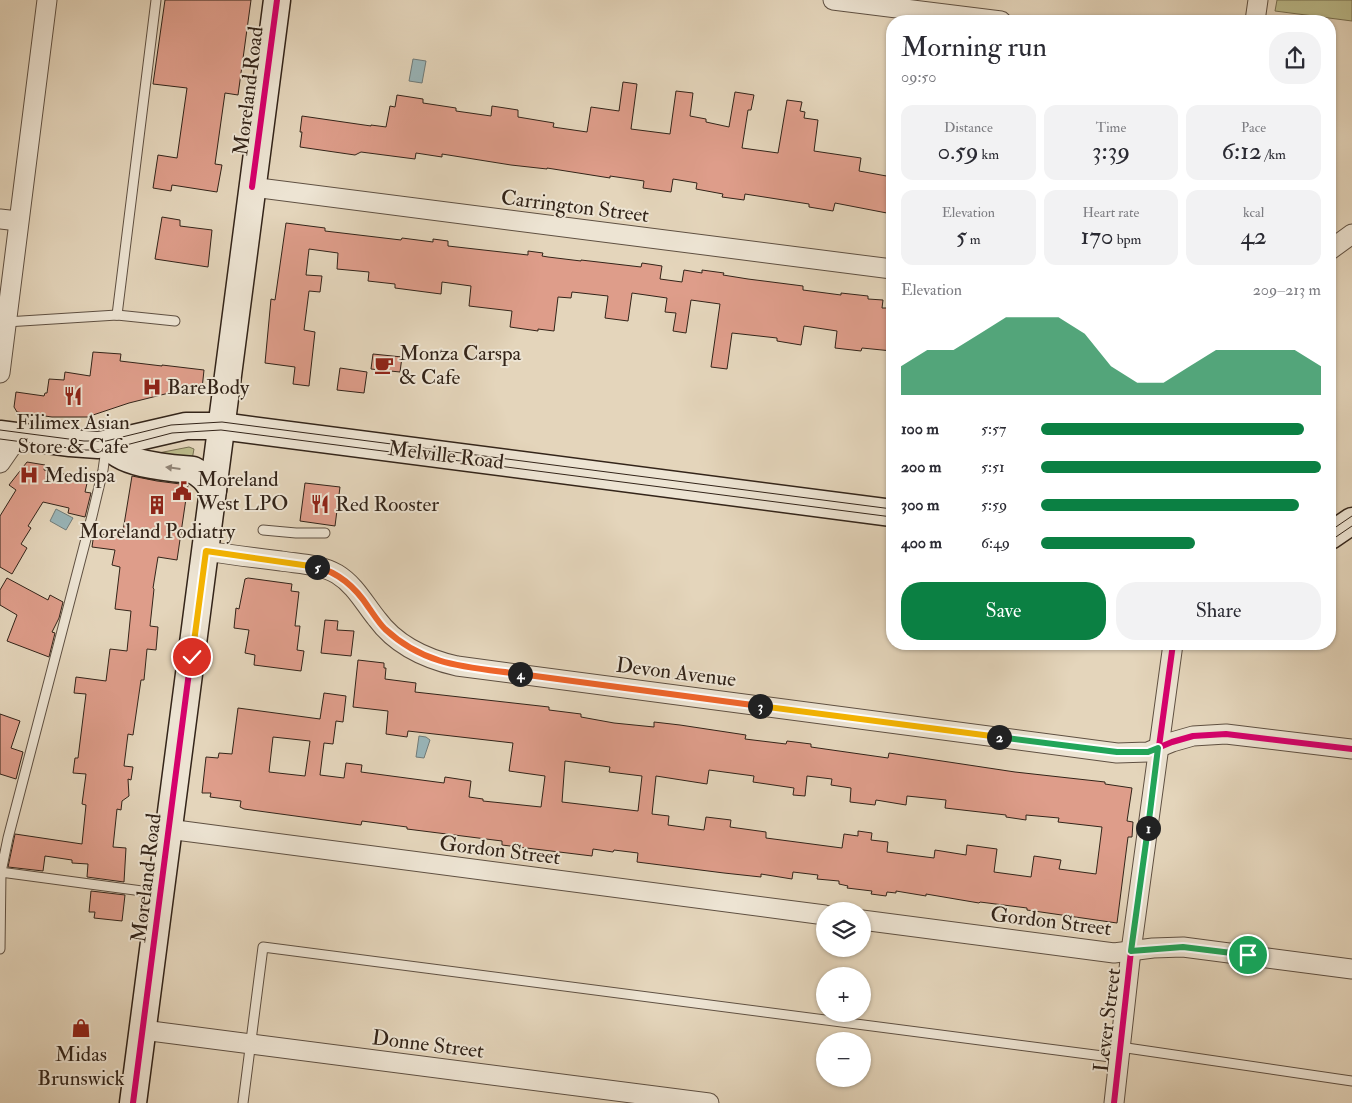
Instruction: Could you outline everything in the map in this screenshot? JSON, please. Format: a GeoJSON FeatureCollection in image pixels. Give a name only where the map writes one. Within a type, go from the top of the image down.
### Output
{"type":"FeatureCollection","features":[{"type":"Feature","properties":{"kind":"main road","name":"Moreland Road"},"geometry":{"type":"LineString","coordinates":[[133,1103],[276,0]]}},
{"type":"Feature","properties":{"kind":"main road","name":"Melville Road"},"geometry":{"type":"LineString","coordinates":[[9,436],[86,445],[108,444],[186,426],[221,426],[886,512]]}},
{"type":"Feature","properties":{"kind":"main road"},"geometry":{"type":"LineString","coordinates":[[108,444],[110,449],[138,463],[193,470],[204,477],[213,490]]}},
{"type":"Feature","properties":{"kind":"main road"},"geometry":{"type":"LineString","coordinates":[[1336,532],[1352,521]]}},
{"type":"Feature","properties":{"kind":"street"},"geometry":{"type":"LineString","coordinates":[[0,372],[6,322],[9,220],[47,0]]}},
{"type":"Feature","properties":{"kind":"street"},"geometry":{"type":"LineString","coordinates":[[833,0],[953,15]]}},
{"type":"Feature","properties":{"kind":"street"},"geometry":{"type":"LineString","coordinates":[[1256,15],[1258,0]]}},
{"type":"Feature","properties":{"kind":"street","name":"Carrington Street"},"geometry":{"type":"LineString","coordinates":[[252,187],[886,268]]}},
{"type":"Feature","properties":{"kind":"street"},"geometry":{"type":"LineString","coordinates":[[1336,246],[1352,234]]}},
{"type":"Feature","properties":{"kind":"street"},"geometry":{"type":"LineString","coordinates":[[0,463],[9,436]]}},
{"type":"Feature","properties":{"kind":"street","name":"Devon Avenue"},"geometry":{"type":"LineString","coordinates":[[206,551],[312,565],[335,573],[347,581],[384,628],[398,640],[413,651],[457,666],[1117,752],[1148,752],[1193,736],[1226,734],[1352,749]]}},
{"type":"Feature","properties":{"kind":"street","name":"Lever Street"},"geometry":{"type":"LineString","coordinates":[[1114,1103],[1131,951],[1172,650]]}},
{"type":"Feature","properties":{"kind":"street","name":"Gordon Street"},"geometry":{"type":"LineString","coordinates":[[168,829],[816,914]]}},
{"type":"Feature","properties":{"kind":"street","name":"Gordon Street"},"geometry":{"type":"LineString","coordinates":[[871,921],[1114,953],[1169,947],[1196,948],[1352,969]]}},
{"type":"Feature","properties":{"kind":"street","name":"Donne Street"},"geometry":{"type":"LineString","coordinates":[[142,1030],[708,1103]]}},
{"type":"Feature","properties":{"kind":"lane"},"geometry":{"type":"LineString","coordinates":[[117,315],[156,0]]}},
{"type":"Feature","properties":{"kind":"lane"},"geometry":{"type":"LineString","coordinates":[[6,322],[117,315],[175,321]]}},
{"type":"Feature","properties":{"kind":"lane"},"geometry":{"type":"LineString","coordinates":[[0,949],[0,872],[92,516],[108,444]]}},
{"type":"Feature","properties":{"kind":"lane"},"geometry":{"type":"LineString","coordinates":[[263,530],[325,533]]}},
{"type":"Feature","properties":{"kind":"lane"},"geometry":{"type":"LineString","coordinates":[[0,872],[160,893]]}},
{"type":"Feature","properties":{"kind":"lane"},"geometry":{"type":"LineString","coordinates":[[243,1103],[263,947],[1352,1081]]}},
{"type":"Feature","properties":{"kind":"green space"},"geometry":{"type":"Polygon","coordinates":[[[1277,0],[1352,0],[1352,21],[1336,19],[1336,15],[1306,15],[1275,11],[1277,0]]]}},
{"type":"Feature","properties":{"kind":"green space"},"geometry":{"type":"Polygon","coordinates":[[[189,447],[194,449],[191,465],[143,456],[189,447]]]}},
{"type":"Feature","properties":{"kind":"water"},"geometry":{"type":"Polygon","coordinates":[[[413,59],[426,61],[422,83],[409,81],[413,59]]]}},
{"type":"Feature","properties":{"kind":"water"},"geometry":{"type":"Polygon","coordinates":[[[56,509],[73,518],[66,530],[50,521],[56,509]]]}},
{"type":"Feature","properties":{"kind":"water"},"geometry":{"type":"Polygon","coordinates":[[[419,736],[430,740],[424,758],[416,757],[419,736]]]}},
{"type":"Feature","properties":{"kind":"building"},"geometry":{"type":"Polygon","coordinates":[[[165,0],[251,0],[238,95],[225,93],[215,164],[222,165],[217,192],[172,185],[171,191],[153,188],[158,155],[177,158],[187,88],[153,84],[165,0]]]}},
{"type":"Feature","properties":{"kind":"building"},"geometry":{"type":"Polygon","coordinates":[[[623,82],[637,84],[631,129],[670,134],[676,91],[693,93],[690,116],[729,127],[735,92],[754,95],[751,110],[748,110],[742,148],[778,153],[787,100],[802,102],[800,111],[805,112],[804,118],[818,120],[814,151],[861,158],[859,171],[886,176],[886,213],[835,203],[833,211],[809,207],[809,204],[745,194],[744,200],[722,197],[723,194],[696,189],[697,183],[673,179],[671,192],[643,188],[644,181],[511,165],[442,154],[442,157],[416,153],[415,159],[361,152],[355,155],[300,147],[302,116],[386,127],[390,106],[395,107],[397,95],[423,99],[423,103],[456,108],[456,111],[491,116],[492,106],[518,110],[518,117],[554,123],[553,127],[587,132],[591,107],[619,111],[623,82]]]}},
{"type":"Feature","properties":{"kind":"building"},"geometry":{"type":"Polygon","coordinates":[[[162,217],[180,220],[180,226],[212,230],[208,267],[155,259],[162,217]]]}},
{"type":"Feature","properties":{"kind":"building"},"geometry":{"type":"Polygon","coordinates":[[[286,223],[325,228],[325,231],[401,240],[402,238],[433,242],[433,239],[448,241],[448,246],[528,255],[528,251],[543,253],[542,256],[581,261],[641,267],[642,263],[662,266],[660,279],[682,282],[684,270],[702,273],[702,270],[748,279],[803,286],[803,290],[868,296],[868,299],[883,300],[882,308],[886,308],[886,350],[862,348],[861,351],[835,348],[837,331],[804,326],[801,345],[777,341],[777,338],[732,333],[727,369],[711,367],[720,304],[691,300],[686,333],[673,331],[676,313],[665,312],[667,298],[632,293],[628,321],[605,318],[608,296],[572,292],[571,298],[558,297],[554,331],[538,329],[538,331],[510,327],[512,311],[469,306],[471,286],[442,282],[441,294],[395,288],[395,284],[368,281],[369,272],[337,269],[338,253],[309,249],[306,275],[322,276],[320,292],[309,291],[304,330],[315,332],[309,386],[293,384],[295,367],[265,363],[271,299],[275,300],[286,223]]]}},
{"type":"Feature","properties":{"kind":"building"},"geometry":{"type":"Polygon","coordinates":[[[93,352],[121,354],[120,361],[204,370],[202,389],[198,392],[173,392],[129,403],[87,417],[52,417],[17,412],[14,407],[16,392],[44,396],[47,393],[49,379],[64,380],[65,372],[90,376],[93,352]]]}},
{"type":"Feature","properties":{"kind":"building"},"geometry":{"type":"Polygon","coordinates":[[[373,354],[402,357],[400,372],[371,369],[373,354]]]}},
{"type":"Feature","properties":{"kind":"building"},"geometry":{"type":"Polygon","coordinates":[[[340,368],[367,372],[364,393],[337,390],[340,368]]]}},
{"type":"Feature","properties":{"kind":"building"},"geometry":{"type":"Polygon","coordinates":[[[27,462],[45,465],[44,470],[88,479],[85,492],[91,493],[85,517],[68,513],[69,508],[43,502],[28,526],[31,528],[21,544],[27,548],[12,574],[0,567],[0,516],[16,490],[9,485],[27,462]]]}},
{"type":"Feature","properties":{"kind":"building"},"geometry":{"type":"Polygon","coordinates":[[[132,476],[188,485],[177,560],[158,557],[150,626],[158,627],[156,650],[147,649],[144,680],[141,680],[133,735],[128,734],[124,766],[133,767],[131,780],[128,779],[129,796],[122,801],[121,810],[117,809],[113,847],[126,848],[124,882],[87,877],[88,864],[72,863],[72,860],[45,856],[43,871],[8,867],[15,834],[82,844],[86,805],[82,804],[86,774],[73,773],[75,758],[78,758],[86,694],[74,693],[76,677],[106,681],[110,649],[127,651],[131,611],[115,609],[120,567],[112,565],[115,550],[92,547],[94,533],[122,537],[132,476]]]}},
{"type":"Feature","properties":{"kind":"building","name":"Red Rooster"},"geometry":{"type":"Polygon","coordinates":[[[305,483],[340,487],[335,526],[300,521],[305,483]]]}},
{"type":"Feature","properties":{"kind":"building"},"geometry":{"type":"Polygon","coordinates":[[[7,578],[48,600],[50,595],[63,602],[59,618],[52,632],[55,633],[49,657],[7,641],[17,615],[0,605],[0,590],[7,578]]]}},
{"type":"Feature","properties":{"kind":"building"},"geometry":{"type":"Polygon","coordinates":[[[245,579],[292,584],[291,591],[299,592],[295,626],[300,626],[297,650],[304,651],[301,671],[254,665],[255,655],[245,653],[249,630],[234,628],[236,608],[239,609],[245,579]]]}},
{"type":"Feature","properties":{"kind":"building"},"geometry":{"type":"Polygon","coordinates":[[[325,620],[338,621],[337,630],[354,631],[351,656],[321,653],[325,620]]]}},
{"type":"Feature","properties":{"kind":"building"},"geometry":{"type":"Polygon","coordinates":[[[358,660],[384,663],[384,668],[386,668],[385,679],[416,683],[415,692],[549,707],[549,710],[581,714],[581,717],[614,723],[654,727],[654,722],[680,725],[746,735],[745,739],[786,744],[787,741],[811,744],[811,747],[888,758],[889,753],[1015,772],[1105,782],[1105,784],[1132,788],[1127,821],[1133,822],[1132,837],[1128,837],[1117,923],[926,894],[926,896],[896,891],[896,893],[887,892],[886,896],[871,894],[872,891],[847,888],[848,886],[839,884],[839,881],[817,879],[818,875],[793,872],[792,879],[761,874],[761,877],[724,873],[637,862],[638,853],[593,849],[592,856],[502,845],[502,841],[407,829],[407,827],[362,821],[361,825],[244,809],[240,807],[241,801],[210,797],[211,793],[202,793],[206,757],[218,758],[219,753],[232,754],[238,708],[320,719],[324,693],[346,696],[343,722],[336,721],[333,744],[324,743],[320,775],[344,778],[346,763],[362,765],[361,772],[444,783],[445,777],[471,781],[469,797],[483,799],[483,801],[541,807],[545,776],[509,771],[513,743],[408,731],[407,737],[386,734],[388,711],[353,707],[358,660]],[[273,737],[269,772],[305,776],[310,741],[273,737]],[[565,761],[562,802],[638,811],[642,776],[609,772],[610,767],[565,761]],[[709,770],[707,784],[656,776],[652,814],[669,816],[668,825],[704,830],[706,817],[731,820],[730,827],[766,832],[766,838],[842,848],[844,834],[858,836],[858,831],[872,833],[871,840],[888,842],[887,852],[934,858],[935,850],[966,855],[967,845],[997,849],[994,872],[1031,877],[1034,856],[1061,860],[1059,869],[1096,874],[1102,827],[1058,822],[1059,818],[1026,815],[1026,820],[1006,817],[1006,815],[945,808],[946,800],[907,796],[906,805],[876,800],[875,805],[850,802],[851,788],[831,785],[832,779],[807,776],[805,796],[793,795],[794,788],[753,782],[754,776],[709,770]]]}},
{"type":"Feature","properties":{"kind":"building"},"geometry":{"type":"Polygon","coordinates":[[[0,714],[20,721],[11,748],[23,752],[16,779],[0,774],[0,714]]]}},
{"type":"Feature","properties":{"kind":"building"},"geometry":{"type":"Polygon","coordinates":[[[91,891],[125,895],[122,921],[94,918],[95,912],[89,912],[91,891]]]}},
{"type":"Feature","properties":{"kind":"tram line"},"geometry":{"type":"LineString","coordinates":[[0,430],[84,441],[106,441],[171,425],[222,422],[886,508]]}},
{"type":"Feature","properties":{"kind":"tram line"},"geometry":{"type":"LineString","coordinates":[[0,439],[84,450],[107,450],[172,433],[221,430],[886,516]]}},
{"type":"Feature","properties":{"kind":"tram line"},"geometry":{"type":"LineString","coordinates":[[1336,527],[1352,516]]}},
{"type":"Feature","properties":{"kind":"tram line"},"geometry":{"type":"LineString","coordinates":[[1336,537],[1352,526]]}},
{"type":"Feature","properties":{"kind":"cycle path"},"geometry":{"type":"LineString","coordinates":[[252,187],[277,0]]}},
{"type":"Feature","properties":{"kind":"cycle path"},"geometry":{"type":"LineString","coordinates":[[206,551],[324,568],[337,574],[349,583],[385,628],[402,643],[423,655],[457,666],[1117,753],[1148,752],[1193,736],[1226,734],[1352,749]]}},
{"type":"Feature","properties":{"kind":"cycle path"},"geometry":{"type":"LineString","coordinates":[[1114,1103],[1131,951],[1172,650]]}},
{"type":"Feature","properties":{"kind":"cycle path"},"geometry":{"type":"LineString","coordinates":[[133,1103],[191,657]]}},
{"type":"Feature","properties":{"kind":"place","name":"Monza Carspa & Cafe"},"geometry":{"type":"Point","coordinates":[384,365]}},
{"type":"Feature","properties":{"kind":"place","name":"BareBody"},"geometry":{"type":"Point","coordinates":[152,387]}},
{"type":"Feature","properties":{"kind":"place","name":"Filimex Asian Store & Cafe"},"geometry":{"type":"Point","coordinates":[73,396]}},
{"type":"Feature","properties":{"kind":"place","name":"Medispa"},"geometry":{"type":"Point","coordinates":[29,475]}},
{"type":"Feature","properties":{"kind":"place","name":"Moreland West LPO"},"geometry":{"type":"Point","coordinates":[182,491]}},
{"type":"Feature","properties":{"kind":"place","name":"Red Rooster"},"geometry":{"type":"Point","coordinates":[320,504]}},
{"type":"Feature","properties":{"kind":"place","name":"Moreland Podiatry"},"geometry":{"type":"Point","coordinates":[157,505]}},
{"type":"Feature","properties":{"kind":"place","name":"Midas Brunswick"},"geometry":{"type":"Point","coordinates":[81,1028]}},
{"type":"Feature","properties":{"kind":"route"},"geometry":{"type":"LineString","coordinates":[[192,657],[206,551],[312,565],[335,573],[347,581],[369,607],[375,618],[398,640],[413,651],[443,663],[457,666],[1117,752],[1148,752],[1158,748],[1131,951],[1183,947],[1248,955]]}}]}
